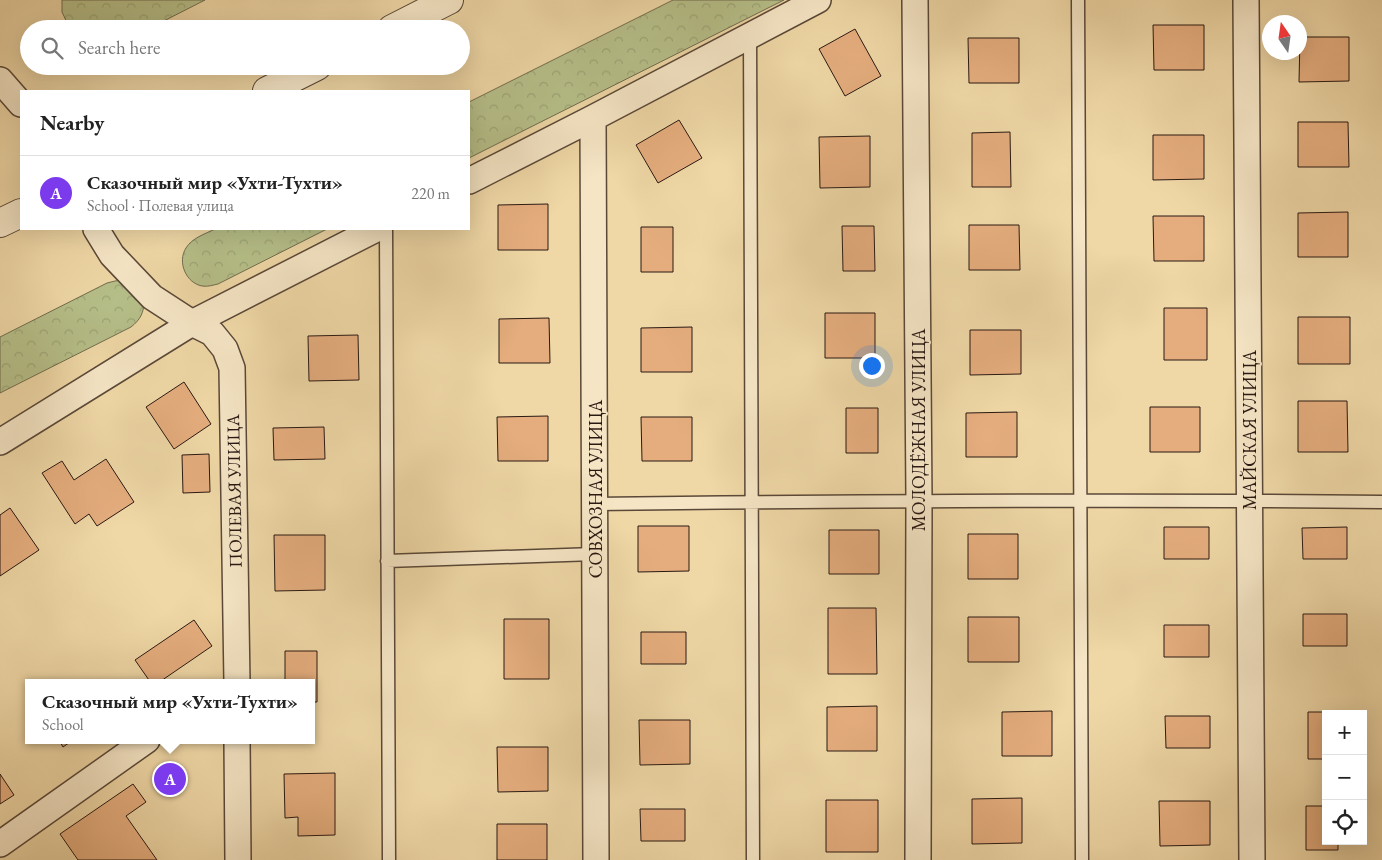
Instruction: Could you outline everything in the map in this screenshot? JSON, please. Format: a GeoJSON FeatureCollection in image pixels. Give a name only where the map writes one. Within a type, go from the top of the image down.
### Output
{"type":"FeatureCollection","features":[{"type":"Feature","properties":{"kind":"street"},"geometry":{"type":"LineString","coordinates":[[410,20],[449,0]]}},
{"type":"Feature","properties":{"kind":"street"},"geometry":{"type":"LineString","coordinates":[[470,180],[818,0]]}},
{"type":"Feature","properties":{"kind":"street","name":"МОЛОДЁЖНАЯ УЛИЦА"},"geometry":{"type":"LineString","coordinates":[[915,0],[919,500],[918,860]]}},
{"type":"Feature","properties":{"kind":"street","name":"МАЙСКАЯ УЛИЦА"},"geometry":{"type":"LineString","coordinates":[[1246,0],[1252,860]]}},
{"type":"Feature","properties":{"kind":"street"},"geometry":{"type":"LineString","coordinates":[[269,90],[299,75]]}},
{"type":"Feature","properties":{"kind":"street"},"geometry":{"type":"LineString","coordinates":[[0,80],[20,103]]}},
{"type":"Feature","properties":{"kind":"street","name":"СОВХОЗНАЯ УЛИЦА"},"geometry":{"type":"LineString","coordinates":[[593,118],[596,860]]}},
{"type":"Feature","properties":{"kind":"street"},"geometry":{"type":"LineString","coordinates":[[0,223],[20,213]]}},
{"type":"Feature","properties":{"kind":"street","name":"ПОЛЕВАЯ УЛИЦА"},"geometry":{"type":"LineString","coordinates":[[97,230],[112,255],[152,297],[192,323],[212,333],[224,349],[232,368],[234,679]]}},
{"type":"Feature","properties":{"kind":"street"},"geometry":{"type":"LineString","coordinates":[[0,442],[192,323],[374,230]]}},
{"type":"Feature","properties":{"kind":"street"},"geometry":{"type":"LineString","coordinates":[[0,844],[141,744]]}},
{"type":"Feature","properties":{"kind":"street"},"geometry":{"type":"LineString","coordinates":[[237,744],[238,860]]}},
{"type":"Feature","properties":{"kind":"lane"},"geometry":{"type":"LineString","coordinates":[[1078,0],[1082,860]]}},
{"type":"Feature","properties":{"kind":"lane"},"geometry":{"type":"LineString","coordinates":[[750,36],[753,860]]}},
{"type":"Feature","properties":{"kind":"lane"},"geometry":{"type":"LineString","coordinates":[[386,230],[389,860]]}},
{"type":"Feature","properties":{"kind":"lane"},"geometry":{"type":"LineString","coordinates":[[594,504],[919,500],[1382,502]]}},
{"type":"Feature","properties":{"kind":"lane"},"geometry":{"type":"LineString","coordinates":[[388,561],[595,554]]}},
{"type":"Feature","properties":{"kind":"green space"},"geometry":{"type":"Polygon","coordinates":[[[62,0],[205,0],[166,20],[66,20],[62,12],[62,0]]]}},
{"type":"Feature","properties":{"kind":"green space"},"geometry":{"type":"Polygon","coordinates":[[[673,0],[784,0],[470,157],[470,102],[673,0]]]}},
{"type":"Feature","properties":{"kind":"green space"},"geometry":{"type":"Polygon","coordinates":[[[213,230],[325,230],[218,284],[208,286],[202,286],[191,281],[183,265],[182,259],[186,248],[199,237],[213,230]]]}},
{"type":"Feature","properties":{"kind":"green space"},"geometry":{"type":"Polygon","coordinates":[[[122,280],[144,301],[139,319],[131,327],[0,393],[0,337],[107,283],[122,280]]]}},
{"type":"Feature","properties":{"kind":"building"},"geometry":{"type":"Polygon","coordinates":[[[1153,25],[1204,25],[1204,70],[1154,70],[1153,25]]]}},
{"type":"Feature","properties":{"kind":"building"},"geometry":{"type":"Polygon","coordinates":[[[855,29],[881,76],[845,96],[819,49],[855,29]]]}},
{"type":"Feature","properties":{"kind":"building"},"geometry":{"type":"Polygon","coordinates":[[[1307,37],[1349,37],[1349,81],[1299,82],[1299,60],[1307,60],[1307,37]]]}},
{"type":"Feature","properties":{"kind":"building"},"geometry":{"type":"Polygon","coordinates":[[[968,38],[1019,38],[1019,83],[969,83],[968,38]]]}},
{"type":"Feature","properties":{"kind":"building"},"geometry":{"type":"Polygon","coordinates":[[[679,120],[702,158],[658,183],[636,145],[679,120]]]}},
{"type":"Feature","properties":{"kind":"building"},"geometry":{"type":"Polygon","coordinates":[[[1298,122],[1348,122],[1349,167],[1298,167],[1298,122]]]}},
{"type":"Feature","properties":{"kind":"building"},"geometry":{"type":"Polygon","coordinates":[[[1010,132],[1011,187],[972,187],[972,133],[1010,132]]]}},
{"type":"Feature","properties":{"kind":"building"},"geometry":{"type":"Polygon","coordinates":[[[1153,135],[1204,135],[1204,179],[1153,180],[1153,135]]]}},
{"type":"Feature","properties":{"kind":"building"},"geometry":{"type":"Polygon","coordinates":[[[870,136],[870,187],[820,188],[819,137],[870,136]]]}},
{"type":"Feature","properties":{"kind":"building"},"geometry":{"type":"Polygon","coordinates":[[[548,204],[548,250],[498,250],[498,205],[548,204]]]}},
{"type":"Feature","properties":{"kind":"building"},"geometry":{"type":"Polygon","coordinates":[[[1348,212],[1348,257],[1298,257],[1298,213],[1348,212]]]}},
{"type":"Feature","properties":{"kind":"building"},"geometry":{"type":"Polygon","coordinates":[[[1153,216],[1204,216],[1204,261],[1154,261],[1153,216]]]}},
{"type":"Feature","properties":{"kind":"building"},"geometry":{"type":"Polygon","coordinates":[[[969,225],[1019,225],[1020,270],[969,270],[969,225]]]}},
{"type":"Feature","properties":{"kind":"building"},"geometry":{"type":"Polygon","coordinates":[[[842,226],[874,226],[875,271],[843,271],[842,226]]]}},
{"type":"Feature","properties":{"kind":"building"},"geometry":{"type":"Polygon","coordinates":[[[641,227],[673,227],[673,272],[641,272],[641,227]]]}},
{"type":"Feature","properties":{"kind":"building"},"geometry":{"type":"Polygon","coordinates":[[[1164,308],[1207,308],[1207,360],[1164,360],[1164,308]]]}},
{"type":"Feature","properties":{"kind":"building"},"geometry":{"type":"Polygon","coordinates":[[[825,313],[875,313],[875,358],[825,358],[825,313]]]}},
{"type":"Feature","properties":{"kind":"building"},"geometry":{"type":"Polygon","coordinates":[[[1298,317],[1350,317],[1350,364],[1298,364],[1298,317]]]}},
{"type":"Feature","properties":{"kind":"building"},"geometry":{"type":"Polygon","coordinates":[[[549,318],[550,363],[499,363],[499,319],[549,318]]]}},
{"type":"Feature","properties":{"kind":"building"},"geometry":{"type":"Polygon","coordinates":[[[692,327],[692,372],[641,372],[641,328],[692,327]]]}},
{"type":"Feature","properties":{"kind":"building"},"geometry":{"type":"Polygon","coordinates":[[[970,330],[1021,330],[1021,374],[970,375],[970,330]]]}},
{"type":"Feature","properties":{"kind":"building"},"geometry":{"type":"Polygon","coordinates":[[[358,335],[359,380],[309,381],[308,336],[358,335]]]}},
{"type":"Feature","properties":{"kind":"building"},"geometry":{"type":"Polygon","coordinates":[[[184,382],[211,424],[174,449],[146,407],[184,382]]]}},
{"type":"Feature","properties":{"kind":"building"},"geometry":{"type":"Polygon","coordinates":[[[1298,401],[1347,401],[1348,452],[1298,452],[1298,401]]]}},
{"type":"Feature","properties":{"kind":"building"},"geometry":{"type":"Polygon","coordinates":[[[1150,407],[1200,407],[1200,452],[1150,452],[1150,407]]]}},
{"type":"Feature","properties":{"kind":"building"},"geometry":{"type":"Polygon","coordinates":[[[846,408],[878,408],[878,453],[846,453],[846,408]]]}},
{"type":"Feature","properties":{"kind":"building"},"geometry":{"type":"Polygon","coordinates":[[[1017,412],[1017,457],[966,457],[966,413],[1017,412]]]}},
{"type":"Feature","properties":{"kind":"building"},"geometry":{"type":"Polygon","coordinates":[[[548,416],[548,461],[498,461],[497,417],[548,416]]]}},
{"type":"Feature","properties":{"kind":"building"},"geometry":{"type":"Polygon","coordinates":[[[641,417],[692,417],[692,461],[642,461],[641,417]]]}},
{"type":"Feature","properties":{"kind":"building"},"geometry":{"type":"Polygon","coordinates":[[[324,427],[325,459],[274,460],[273,428],[324,427]]]}},
{"type":"Feature","properties":{"kind":"building"},"geometry":{"type":"Polygon","coordinates":[[[209,454],[210,492],[183,493],[182,455],[209,454]]]}},
{"type":"Feature","properties":{"kind":"building"},"geometry":{"type":"Polygon","coordinates":[[[106,459],[134,502],[97,526],[89,514],[75,524],[42,473],[62,461],[74,480],[106,459]]]}},
{"type":"Feature","properties":{"kind":"building"},"geometry":{"type":"Polygon","coordinates":[[[10,508],[39,550],[0,576],[0,515],[10,508]]]}},
{"type":"Feature","properties":{"kind":"building"},"geometry":{"type":"Polygon","coordinates":[[[638,526],[689,526],[689,571],[638,572],[638,526]]]}},
{"type":"Feature","properties":{"kind":"building"},"geometry":{"type":"Polygon","coordinates":[[[1164,527],[1209,527],[1209,559],[1164,559],[1164,527]]]}},
{"type":"Feature","properties":{"kind":"building"},"geometry":{"type":"Polygon","coordinates":[[[1347,527],[1347,559],[1303,559],[1302,528],[1347,527]]]}},
{"type":"Feature","properties":{"kind":"building"},"geometry":{"type":"Polygon","coordinates":[[[829,530],[879,530],[879,574],[829,574],[829,530]]]}},
{"type":"Feature","properties":{"kind":"building"},"geometry":{"type":"Polygon","coordinates":[[[968,534],[1018,534],[1018,579],[968,579],[968,534]]]}},
{"type":"Feature","properties":{"kind":"building"},"geometry":{"type":"Polygon","coordinates":[[[274,535],[325,535],[325,590],[275,591],[274,535]]]}},
{"type":"Feature","properties":{"kind":"building"},"geometry":{"type":"Polygon","coordinates":[[[828,608],[876,608],[877,674],[828,674],[828,608]]]}},
{"type":"Feature","properties":{"kind":"building"},"geometry":{"type":"Polygon","coordinates":[[[1303,614],[1347,614],[1347,646],[1303,646],[1303,614]]]}},
{"type":"Feature","properties":{"kind":"building"},"geometry":{"type":"Polygon","coordinates":[[[968,617],[1019,617],[1019,662],[968,662],[968,617]]]}},
{"type":"Feature","properties":{"kind":"building"},"geometry":{"type":"Polygon","coordinates":[[[504,619],[549,619],[549,679],[504,679],[504,619]]]}},
{"type":"Feature","properties":{"kind":"building"},"geometry":{"type":"Polygon","coordinates":[[[194,620],[212,646],[164,679],[148,679],[135,660],[194,620]]]}},
{"type":"Feature","properties":{"kind":"building"},"geometry":{"type":"Polygon","coordinates":[[[1164,625],[1209,625],[1209,657],[1164,657],[1164,625]]]}},
{"type":"Feature","properties":{"kind":"building"},"geometry":{"type":"Polygon","coordinates":[[[641,632],[686,632],[686,664],[641,664],[641,632]]]}},
{"type":"Feature","properties":{"kind":"building"},"geometry":{"type":"Polygon","coordinates":[[[285,651],[317,651],[317,702],[315,702],[315,679],[285,679],[285,651]]]}},
{"type":"Feature","properties":{"kind":"building"},"geometry":{"type":"Polygon","coordinates":[[[877,706],[877,751],[827,751],[827,707],[877,706]]]}},
{"type":"Feature","properties":{"kind":"building"},"geometry":{"type":"Polygon","coordinates":[[[1052,711],[1052,756],[1002,756],[1002,712],[1052,711]]]}},
{"type":"Feature","properties":{"kind":"building"},"geometry":{"type":"Polygon","coordinates":[[[1308,712],[1322,712],[1322,759],[1308,759],[1308,712]]]}},
{"type":"Feature","properties":{"kind":"building"},"geometry":{"type":"Polygon","coordinates":[[[1165,716],[1210,716],[1210,748],[1166,748],[1165,716]]]}},
{"type":"Feature","properties":{"kind":"building"},"geometry":{"type":"Polygon","coordinates":[[[639,720],[690,720],[690,764],[640,765],[639,720]]]}},
{"type":"Feature","properties":{"kind":"building"},"geometry":{"type":"Polygon","coordinates":[[[497,747],[548,747],[548,791],[498,792],[497,747]]]}},
{"type":"Feature","properties":{"kind":"building"},"geometry":{"type":"Polygon","coordinates":[[[335,773],[335,835],[298,836],[298,817],[285,818],[284,774],[335,773]]]}},
{"type":"Feature","properties":{"kind":"building"},"geometry":{"type":"Polygon","coordinates":[[[0,774],[14,795],[0,804],[0,774]]]}},
{"type":"Feature","properties":{"kind":"building"},"geometry":{"type":"Polygon","coordinates":[[[133,784],[146,802],[126,816],[157,860],[78,860],[60,834],[133,784]]]}},
{"type":"Feature","properties":{"kind":"building"},"geometry":{"type":"Polygon","coordinates":[[[1022,798],[1022,843],[972,844],[972,799],[1022,798]]]}},
{"type":"Feature","properties":{"kind":"building"},"geometry":{"type":"Polygon","coordinates":[[[826,800],[878,800],[878,852],[826,852],[826,800]]]}},
{"type":"Feature","properties":{"kind":"building"},"geometry":{"type":"Polygon","coordinates":[[[1159,801],[1210,801],[1210,845],[1160,846],[1159,801]]]}},
{"type":"Feature","properties":{"kind":"building"},"geometry":{"type":"Polygon","coordinates":[[[1306,806],[1322,806],[1322,845],[1338,845],[1338,850],[1306,850],[1306,806]]]}},
{"type":"Feature","properties":{"kind":"building"},"geometry":{"type":"Polygon","coordinates":[[[640,809],[685,809],[685,841],[641,841],[640,809]]]}},
{"type":"Feature","properties":{"kind":"building"},"geometry":{"type":"Polygon","coordinates":[[[497,824],[547,824],[547,860],[497,860],[497,824]]]}},
{"type":"Feature","properties":{"kind":"place","name":"Сказочный мир «Ухти-Тухти»"},"geometry":{"type":"Point","coordinates":[170,779]}}]}
